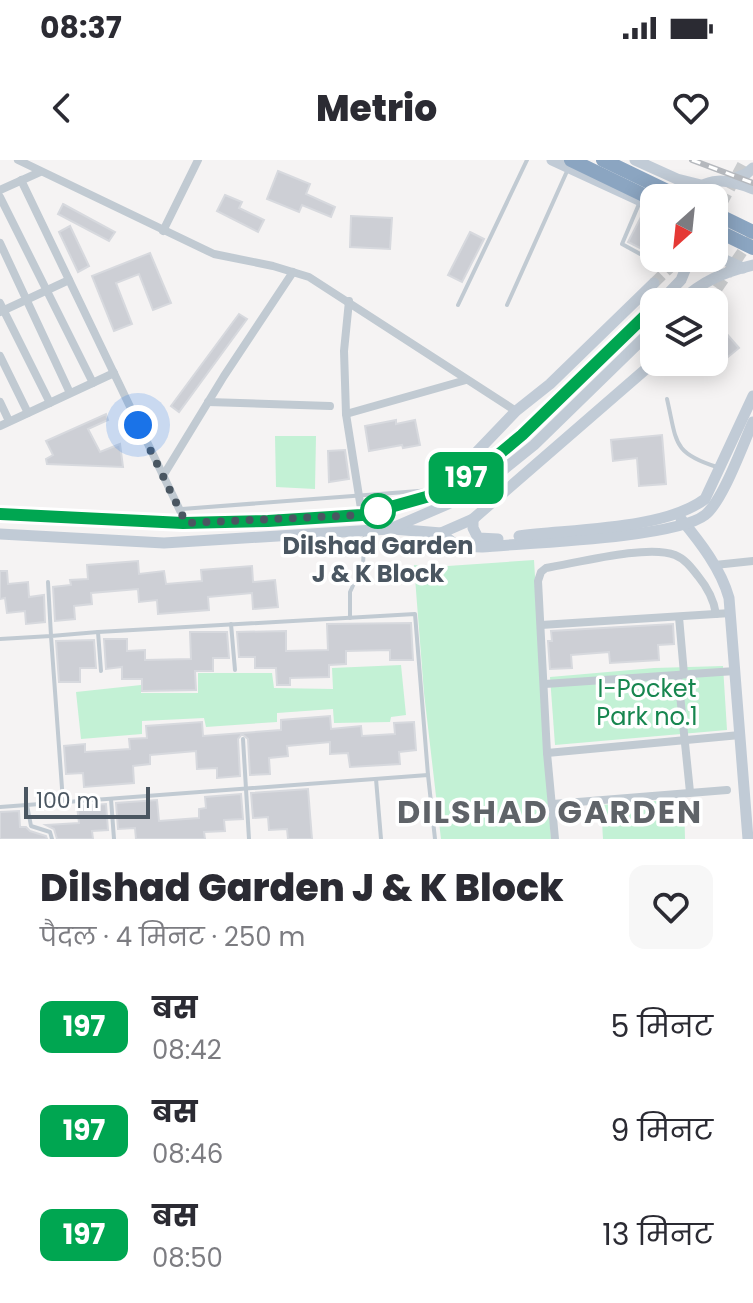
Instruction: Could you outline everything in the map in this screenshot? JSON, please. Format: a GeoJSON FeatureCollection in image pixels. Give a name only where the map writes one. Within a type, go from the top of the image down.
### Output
{"type":"FeatureCollection","features":[{"type":"Feature","properties":{"kind":"highway"},"geometry":{"type":"LineString","coordinates":[[603,160],[653,184]]}},
{"type":"Feature","properties":{"kind":"highway"},"geometry":{"type":"LineString","coordinates":[[570,164],[640,197]]}},
{"type":"Feature","properties":{"kind":"highway"},"geometry":{"type":"LineString","coordinates":[[728,220],[753,232]]}},
{"type":"Feature","properties":{"kind":"highway"},"geometry":{"type":"LineString","coordinates":[[728,236],[753,248]]}},
{"type":"Feature","properties":{"kind":"main road"},"geometry":{"type":"LineString","coordinates":[[552,160],[570,164]]}},
{"type":"Feature","properties":{"kind":"main road"},"geometry":{"type":"LineString","coordinates":[[635,160],[677,179],[697,184]]}},
{"type":"Feature","properties":{"kind":"main road"},"geometry":{"type":"LineString","coordinates":[[727,181],[753,168]]}},
{"type":"Feature","properties":{"kind":"main road"},"geometry":{"type":"LineString","coordinates":[[704,184],[714,180],[727,181],[753,189]]}},
{"type":"Feature","properties":{"kind":"main road"},"geometry":{"type":"LineString","coordinates":[[728,260],[748,267]]}},
{"type":"Feature","properties":{"kind":"main road"},"geometry":{"type":"LineString","coordinates":[[697,288],[706,281],[748,267]]}},
{"type":"Feature","properties":{"kind":"main road"},"geometry":{"type":"LineString","coordinates":[[440,490],[516,411],[550,384],[654,283]]}},
{"type":"Feature","properties":{"kind":"main road"},"geometry":{"type":"LineString","coordinates":[[0,514],[212,523],[362,515],[426,497],[475,474],[522,435],[640,321]]}},
{"type":"Feature","properties":{"kind":"main road"},"geometry":{"type":"LineString","coordinates":[[390,529],[487,483],[534,445],[640,342]]}},
{"type":"Feature","properties":{"kind":"main road"},"geometry":{"type":"LineString","coordinates":[[0,534],[164,543],[390,529],[441,533],[473,519],[640,374]]}},
{"type":"Feature","properties":{"kind":"main road"},"geometry":{"type":"LineString","coordinates":[[441,533],[457,546],[607,531],[650,532],[680,519],[709,512],[753,396]]}},
{"type":"Feature","properties":{"kind":"main road"},"geometry":{"type":"LineString","coordinates":[[725,470],[753,422]]}},
{"type":"Feature","properties":{"kind":"main road"},"geometry":{"type":"LineString","coordinates":[[473,519],[474,533],[482,543]]}},
{"type":"Feature","properties":{"kind":"main road"},"geometry":{"type":"LineString","coordinates":[[680,519],[715,565],[726,586],[731,613],[748,839]]}},
{"type":"Feature","properties":{"kind":"main road"},"geometry":{"type":"LineString","coordinates":[[186,542],[179,537],[180,532],[201,530],[212,523]]}},
{"type":"Feature","properties":{"kind":"street"},"geometry":{"type":"LineString","coordinates":[[18,160],[214,254],[309,277],[516,411]]}},
{"type":"Feature","properties":{"kind":"street"},"geometry":{"type":"LineString","coordinates":[[163,231],[198,160]]}},
{"type":"Feature","properties":{"kind":"street"},"geometry":{"type":"LineString","coordinates":[[0,190],[40,172]]}},
{"type":"Feature","properties":{"kind":"street"},"geometry":{"type":"LineString","coordinates":[[21,180],[186,523]]}},
{"type":"Feature","properties":{"kind":"street"},"geometry":{"type":"LineString","coordinates":[[0,197],[93,383]]}},
{"type":"Feature","properties":{"kind":"street"},"geometry":{"type":"LineString","coordinates":[[0,243],[70,393]]}},
{"type":"Feature","properties":{"kind":"street"},"geometry":{"type":"LineString","coordinates":[[163,476],[293,272]]}},
{"type":"Feature","properties":{"kind":"street"},"geometry":{"type":"LineString","coordinates":[[50,403],[1,309],[69,280]]}},
{"type":"Feature","properties":{"kind":"street"},"geometry":{"type":"LineString","coordinates":[[349,301],[344,351],[346,414],[362,515]]}},
{"type":"Feature","properties":{"kind":"street"},"geometry":{"type":"LineString","coordinates":[[0,356],[28,413]]}},
{"type":"Feature","properties":{"kind":"street"},"geometry":{"type":"LineString","coordinates":[[0,426],[114,373]]}},
{"type":"Feature","properties":{"kind":"street"},"geometry":{"type":"LineString","coordinates":[[346,414],[466,380]]}},
{"type":"Feature","properties":{"kind":"street"},"geometry":{"type":"LineString","coordinates":[[0,402],[9,421]]}},
{"type":"Feature","properties":{"kind":"street"},"geometry":{"type":"LineString","coordinates":[[208,402],[330,406]]}},
{"type":"Feature","properties":{"kind":"street"},"geometry":{"type":"LineString","coordinates":[[555,839],[547,753],[538,581],[541,572],[546,568],[649,551],[673,554],[685,561],[704,583],[715,604],[716,614]]}},
{"type":"Feature","properties":{"kind":"street"},"geometry":{"type":"LineString","coordinates":[[715,565],[753,561]]}},
{"type":"Feature","properties":{"kind":"street"},"geometry":{"type":"LineString","coordinates":[[541,625],[731,613]]}},
{"type":"Feature","properties":{"kind":"street"},"geometry":{"type":"LineString","coordinates":[[679,617],[690,792]]}},
{"type":"Feature","properties":{"kind":"street"},"geometry":{"type":"LineString","coordinates":[[545,684],[735,671]]}},
{"type":"Feature","properties":{"kind":"street"},"geometry":{"type":"LineString","coordinates":[[547,753],[740,735]]}},
{"type":"Feature","properties":{"kind":"street"},"geometry":{"type":"LineString","coordinates":[[553,804],[727,790]]}},
{"type":"Feature","properties":{"kind":"lane"},"geometry":{"type":"LineString","coordinates":[[458,305],[527,160]]}},
{"type":"Feature","properties":{"kind":"lane"},"geometry":{"type":"LineString","coordinates":[[507,305],[570,164]]}},
{"type":"Feature","properties":{"kind":"lane"},"geometry":{"type":"LineString","coordinates":[[640,212],[622,244],[640,254]]}},
{"type":"Feature","properties":{"kind":"lane"},"geometry":{"type":"LineString","coordinates":[[667,399],[676,440],[683,453],[725,470]]}},
{"type":"Feature","properties":{"kind":"lane"},"geometry":{"type":"LineString","coordinates":[[179,509],[440,490]]}},
{"type":"Feature","properties":{"kind":"lane"},"geometry":{"type":"LineString","coordinates":[[350,618],[350,592],[363,564],[365,531]]}},
{"type":"Feature","properties":{"kind":"lane"},"geometry":{"type":"LineString","coordinates":[[48,582],[63,802]]}},
{"type":"Feature","properties":{"kind":"lane"},"geometry":{"type":"LineString","coordinates":[[0,639],[415,614],[435,839]]}},
{"type":"Feature","properties":{"kind":"lane"},"geometry":{"type":"LineString","coordinates":[[231,624],[235,670]]}},
{"type":"Feature","properties":{"kind":"lane"},"geometry":{"type":"LineString","coordinates":[[98,632],[101,671]]}},
{"type":"Feature","properties":{"kind":"lane"},"geometry":{"type":"LineString","coordinates":[[243,739],[249,839]]}},
{"type":"Feature","properties":{"kind":"lane"},"geometry":{"type":"LineString","coordinates":[[0,807],[428,775]]}},
{"type":"Feature","properties":{"kind":"lane"},"geometry":{"type":"LineString","coordinates":[[376,779],[381,839]]}},
{"type":"Feature","properties":{"kind":"lane"},"geometry":{"type":"LineString","coordinates":[[111,799],[114,839]]}},
{"type":"Feature","properties":{"kind":"lane"},"geometry":{"type":"LineString","coordinates":[[27,805],[31,826],[46,829],[52,839]]}},
{"type":"Feature","properties":{"kind":"green space"},"geometry":{"type":"Polygon","coordinates":[[[275,436],[316,436],[315,489],[276,487],[275,436]]]}},
{"type":"Feature","properties":{"kind":"green space"},"geometry":{"type":"Polygon","coordinates":[[[534,560],[551,839],[441,839],[424,693],[414,565],[433,567],[534,560]]]}},
{"type":"Feature","properties":{"kind":"green space"},"geometry":{"type":"Polygon","coordinates":[[[401,665],[406,715],[391,717],[390,722],[334,723],[333,709],[277,713],[277,722],[206,727],[204,718],[142,721],[142,734],[81,739],[76,692],[141,685],[141,693],[198,693],[198,673],[272,673],[274,688],[333,689],[332,668],[401,665]]]}},
{"type":"Feature","properties":{"kind":"green space","name":"I-Pocket Park no.1"},"geometry":{"type":"Polygon","coordinates":[[[723,666],[727,730],[555,745],[550,677],[723,666]]]}},
{"type":"Feature","properties":{"kind":"green space"},"geometry":{"type":"Polygon","coordinates":[[[684,799],[685,839],[603,839],[601,805],[684,799]]]}},
{"type":"Feature","properties":{"kind":"building"},"geometry":{"type":"Polygon","coordinates":[[[278,171],[310,184],[306,194],[335,207],[331,217],[302,205],[299,212],[267,199],[278,171]]]}},
{"type":"Feature","properties":{"kind":"building"},"geometry":{"type":"Polygon","coordinates":[[[225,195],[242,202],[239,208],[264,220],[258,232],[217,211],[225,195]]]}},
{"type":"Feature","properties":{"kind":"building"},"geometry":{"type":"Polygon","coordinates":[[[63,204],[115,232],[109,241],[58,214],[63,204]]]}},
{"type":"Feature","properties":{"kind":"building"},"geometry":{"type":"Polygon","coordinates":[[[351,216],[392,218],[390,249],[350,247],[351,216]]]}},
{"type":"Feature","properties":{"kind":"building"},"geometry":{"type":"Polygon","coordinates":[[[640,219],[640,248],[628,242],[640,219]]]}},
{"type":"Feature","properties":{"kind":"building"},"geometry":{"type":"Polygon","coordinates":[[[70,226],[89,266],[78,272],[59,232],[70,226]]]}},
{"type":"Feature","properties":{"kind":"building"},"geometry":{"type":"Polygon","coordinates":[[[470,232],[484,239],[462,282],[448,275],[470,232]]]}},
{"type":"Feature","properties":{"kind":"building"},"geometry":{"type":"Polygon","coordinates":[[[150,253],[171,303],[153,310],[139,274],[116,283],[132,324],[114,331],[92,276],[150,253]]]}},
{"type":"Feature","properties":{"kind":"building"},"geometry":{"type":"Polygon","coordinates":[[[239,314],[247,319],[179,412],[171,406],[239,314]]]}},
{"type":"Feature","properties":{"kind":"building"},"geometry":{"type":"Polygon","coordinates":[[[728,335],[739,348],[728,357],[728,335]]]}},
{"type":"Feature","properties":{"kind":"building"},"geometry":{"type":"Polygon","coordinates":[[[106,414],[108,420],[88,429],[100,452],[120,444],[123,467],[47,464],[46,459],[53,455],[46,441],[106,414]]]}},
{"type":"Feature","properties":{"kind":"building"},"geometry":{"type":"Polygon","coordinates":[[[396,420],[396,424],[415,420],[420,445],[369,451],[365,426],[396,420]]]}},
{"type":"Feature","properties":{"kind":"building"},"geometry":{"type":"Polygon","coordinates":[[[662,435],[666,484],[639,486],[637,458],[613,461],[611,440],[662,435]]]}},
{"type":"Feature","properties":{"kind":"building"},"geometry":{"type":"Polygon","coordinates":[[[345,450],[349,479],[329,482],[328,451],[345,450]]]}},
{"type":"Feature","properties":{"kind":"building"},"geometry":{"type":"Polygon","coordinates":[[[138,561],[139,574],[164,571],[166,584],[202,581],[201,570],[252,566],[253,582],[275,580],[278,607],[253,609],[252,593],[208,597],[209,610],[158,614],[157,600],[139,602],[138,589],[91,593],[92,604],[74,606],[75,619],[55,621],[53,587],[71,585],[70,580],[88,579],[87,565],[138,561]]]}},
{"type":"Feature","properties":{"kind":"building"},"geometry":{"type":"Polygon","coordinates":[[[0,571],[7,571],[8,584],[28,582],[29,597],[44,595],[45,622],[26,624],[25,611],[7,613],[5,598],[0,599],[0,571]]]}},
{"type":"Feature","properties":{"kind":"building"},"geometry":{"type":"Polygon","coordinates":[[[411,623],[413,660],[390,660],[390,650],[346,651],[346,664],[329,665],[329,677],[290,678],[290,685],[277,685],[276,668],[255,668],[255,657],[239,657],[237,632],[286,631],[286,651],[328,650],[327,624],[411,623]]]}},
{"type":"Feature","properties":{"kind":"building"},"geometry":{"type":"Polygon","coordinates":[[[673,624],[674,644],[658,645],[659,660],[610,663],[609,652],[571,655],[572,668],[550,669],[548,641],[552,641],[551,631],[673,624]]]}},
{"type":"Feature","properties":{"kind":"building"},"geometry":{"type":"Polygon","coordinates":[[[190,632],[227,632],[229,658],[213,658],[213,671],[195,671],[196,690],[142,691],[142,679],[122,679],[122,667],[106,669],[104,639],[127,639],[127,651],[145,650],[145,660],[191,659],[190,632]]]}},
{"type":"Feature","properties":{"kind":"building"},"geometry":{"type":"Polygon","coordinates":[[[94,640],[96,668],[80,668],[80,682],[59,682],[56,641],[94,640]]]}},
{"type":"Feature","properties":{"kind":"building"},"geometry":{"type":"Polygon","coordinates":[[[330,716],[331,729],[361,726],[362,736],[395,734],[394,723],[414,722],[416,750],[399,752],[400,764],[350,767],[348,753],[330,754],[330,742],[287,746],[288,756],[269,758],[270,774],[250,775],[248,739],[242,734],[238,739],[240,776],[217,778],[217,768],[197,769],[196,751],[150,755],[150,764],[133,766],[134,783],[84,787],[83,773],[66,774],[64,746],[85,744],[85,752],[130,749],[129,739],[147,738],[146,726],[202,722],[203,736],[281,730],[281,720],[330,716]]]}},
{"type":"Feature","properties":{"kind":"building"},"geometry":{"type":"Polygon","coordinates":[[[308,789],[312,839],[288,839],[287,829],[269,830],[268,817],[253,818],[251,793],[308,789]]]}},
{"type":"Feature","properties":{"kind":"building"},"geometry":{"type":"Polygon","coordinates":[[[241,794],[243,819],[224,820],[225,831],[204,832],[205,839],[136,839],[135,828],[118,829],[116,803],[157,800],[159,821],[199,818],[199,809],[206,808],[205,797],[241,794]]]}},
{"type":"Feature","properties":{"kind":"building"},"geometry":{"type":"Polygon","coordinates":[[[106,804],[108,830],[92,831],[93,839],[57,839],[54,829],[46,825],[79,823],[77,806],[106,804]]]}},
{"type":"Feature","properties":{"kind":"building"},"geometry":{"type":"Polygon","coordinates":[[[19,811],[20,827],[26,827],[47,839],[0,839],[0,812],[19,811]]]}},
{"type":"Feature","properties":{"kind":"tunnel"},"geometry":{"type":"LineString","coordinates":[[728,192],[745,160]]}},
{"type":"Feature","properties":{"kind":"tunnel"},"geometry":{"type":"LineString","coordinates":[[718,288],[753,236]]}},
{"type":"Feature","properties":{"kind":"tunnel"},"geometry":{"type":"LineString","coordinates":[[654,283],[665,272]]}},
{"type":"Feature","properties":{"kind":"railway"},"geometry":{"type":"LineString","coordinates":[[692,160],[753,183]]}},
{"type":"Feature","properties":{"kind":"bus line","name":"197"},"geometry":{"type":"LineString","coordinates":[[0,514],[183,523],[268,521],[362,515],[426,497],[475,474],[522,435],[640,321]]}},
{"type":"Feature","properties":{"kind":"place","name":"Dilshad Garden J & K Block"},"geometry":{"type":"Point","coordinates":[378,511]}},
{"type":"Feature","properties":{"kind":"district","name":"DILSHAD GARDEN"},"geometry":{"type":"Point","coordinates":[550,812]}},
{"type":"Feature","properties":{"kind":"route"},"geometry":{"type":"LineString","coordinates":[[138,425],[186,523],[362,515],[383,509],[378,511]]}}]}
